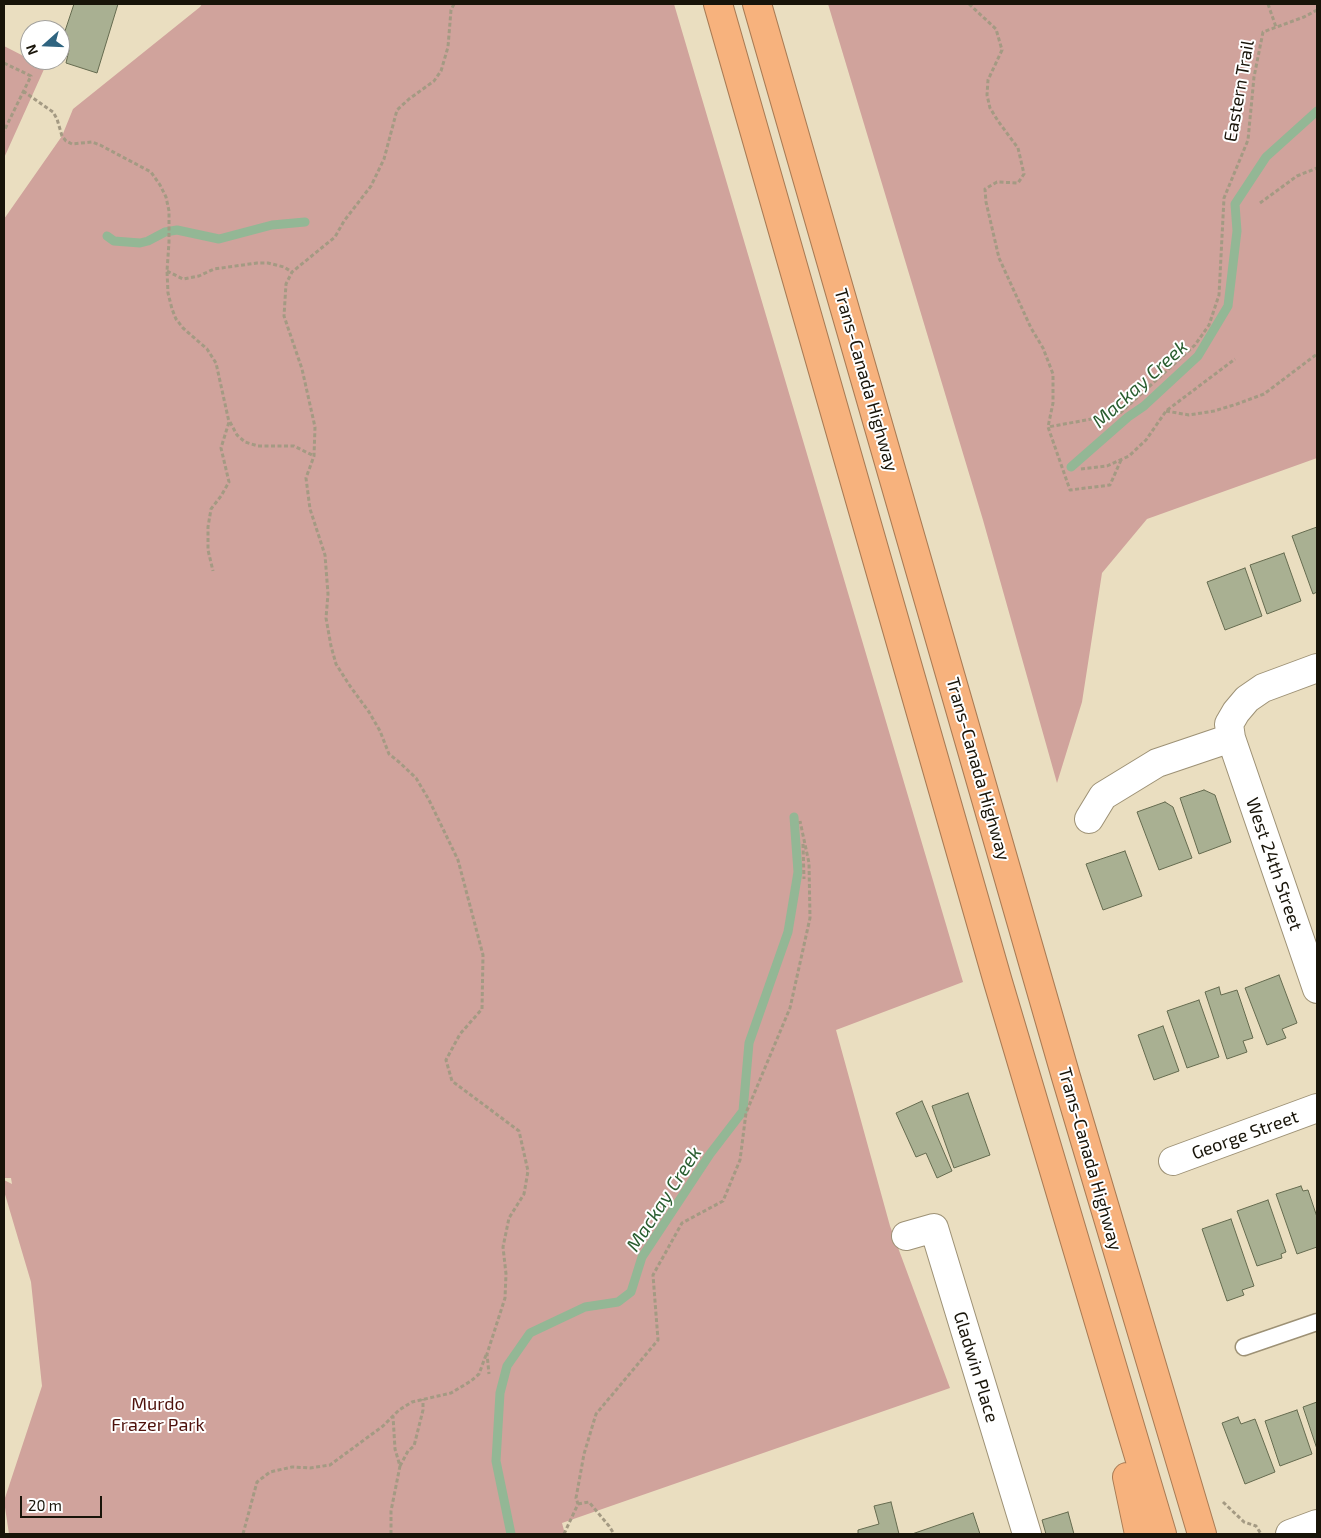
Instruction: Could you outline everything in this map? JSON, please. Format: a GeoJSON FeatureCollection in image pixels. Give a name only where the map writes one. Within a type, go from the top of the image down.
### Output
{"type":"FeatureCollection","features":[{"type":"Feature","properties":{"kind":"highway"},"geometry":{"type":"LineString","coordinates":[[718,4],[1073,1236],[1162,1534]]}},
{"type":"Feature","properties":{"kind":"highway","name":"Trans-Canada Highway"},"geometry":{"type":"LineString","coordinates":[[757,4],[1072,1096],[1202,1534]]}},
{"type":"Feature","properties":{"kind":"highway"},"geometry":{"type":"LineString","coordinates":[[1073,1236],[1139,1534]]}},
{"type":"Feature","properties":{"kind":"street"},"geometry":{"type":"LineString","coordinates":[[1089,820],[1103,796],[1157,763],[1231,738],[1230,724],[1236,712],[1247,699],[1263,688],[1317,668]]}},
{"type":"Feature","properties":{"kind":"street","name":"West 24th Street"},"geometry":{"type":"LineString","coordinates":[[1231,738],[1317,989]]}},
{"type":"Feature","properties":{"kind":"street","name":"George Street"},"geometry":{"type":"LineString","coordinates":[[1172,1162],[1317,1108]]}},
{"type":"Feature","properties":{"kind":"street","name":"Gladwin Place"},"geometry":{"type":"LineString","coordinates":[[906,1236],[934,1228],[1026,1534]]}},
{"type":"Feature","properties":{"kind":"street"},"geometry":{"type":"LineString","coordinates":[[1290,1534],[1317,1524]]}},
{"type":"Feature","properties":{"kind":"lane"},"geometry":{"type":"LineString","coordinates":[[1244,1347],[1317,1322]]}},
{"type":"Feature","properties":{"kind":"path"},"geometry":{"type":"LineString","coordinates":[[243,1534],[257,1482],[270,1472],[292,1467],[330,1466],[384,1426],[399,1410],[412,1402],[451,1393],[479,1374],[505,1298],[506,1274],[503,1247],[509,1218],[524,1194],[528,1171],[519,1131],[452,1081],[446,1060],[460,1034],[482,1009],[483,955],[458,860],[429,800],[416,778],[389,754],[380,731],[369,712],[336,664],[326,618],[328,594],[325,555],[310,509],[306,478],[314,456],[315,427],[302,369],[284,316],[286,284],[292,272],[335,237],[344,220],[371,186],[384,159],[397,110],[434,81],[441,71],[448,47],[451,10],[454,4]]}},
{"type":"Feature","properties":{"kind":"path"},"geometry":{"type":"LineString","coordinates":[[968,4],[996,29],[1002,50],[988,80],[987,95],[990,108],[1018,148],[1024,174],[1018,183],[997,182],[985,189],[986,202],[999,258],[1031,328],[1043,348],[1053,374],[1053,403],[1048,427],[1070,490],[1110,485],[1121,460]]}},
{"type":"Feature","properties":{"kind":"path"},"geometry":{"type":"LineString","coordinates":[[1268,4],[1276,27]]}},
{"type":"Feature","properties":{"kind":"path","name":"Eastern Trail"},"geometry":{"type":"LineString","coordinates":[[1048,427],[1118,414],[1195,345],[1208,325],[1219,295],[1224,198],[1248,140],[1254,77],[1263,32],[1304,17],[1317,10]]}},
{"type":"Feature","properties":{"kind":"path"},"geometry":{"type":"LineString","coordinates":[[4,62],[30,76],[4,131]]}},
{"type":"Feature","properties":{"kind":"path"},"geometry":{"type":"LineString","coordinates":[[23,91],[53,112],[62,136],[66,141],[72,144],[92,142],[151,172],[166,197],[169,210],[168,293],[174,314],[183,328],[207,349],[216,363],[230,422],[237,435],[245,442],[258,446],[294,446],[314,456]]}},
{"type":"Feature","properties":{"kind":"path"},"geometry":{"type":"LineString","coordinates":[[1260,203],[1297,176],[1317,168]]}},
{"type":"Feature","properties":{"kind":"path"},"geometry":{"type":"LineString","coordinates":[[167,271],[184,279],[199,276],[214,269],[262,263],[275,264],[292,272]]}},
{"type":"Feature","properties":{"kind":"path"},"geometry":{"type":"LineString","coordinates":[[1166,411],[1189,415],[1214,411],[1264,394],[1317,354]]}},
{"type":"Feature","properties":{"kind":"path"},"geometry":{"type":"LineString","coordinates":[[1081,469],[1107,466],[1129,456],[1146,440],[1166,411],[1235,358]]}},
{"type":"Feature","properties":{"kind":"path"},"geometry":{"type":"LineString","coordinates":[[213,571],[208,550],[208,527],[211,509],[229,482],[221,448],[230,422]]}},
{"type":"Feature","properties":{"kind":"path"},"geometry":{"type":"LineString","coordinates":[[564,1534],[578,1504],[576,1498],[584,1454],[596,1414],[658,1340],[653,1275],[682,1223],[723,1201],[740,1160],[746,1113],[790,1008],[810,918],[809,863],[800,822],[804,855],[804,879]]}},
{"type":"Feature","properties":{"kind":"path"},"geometry":{"type":"LineString","coordinates":[[487,1354],[489,1374]]}},
{"type":"Feature","properties":{"kind":"path"},"geometry":{"type":"LineString","coordinates":[[391,1534],[391,1511],[400,1466],[414,1446],[423,1410],[423,1399]]}},
{"type":"Feature","properties":{"kind":"path"},"geometry":{"type":"LineString","coordinates":[[393,1416],[395,1449],[400,1466]]}},
{"type":"Feature","properties":{"kind":"path"},"geometry":{"type":"LineString","coordinates":[[1219,1499],[1244,1522],[1256,1526],[1262,1534]]}},
{"type":"Feature","properties":{"kind":"path"},"geometry":{"type":"LineString","coordinates":[[578,1504],[590,1502],[614,1534]]}},
{"type":"Feature","properties":{"kind":"green space","name":"Murdo Frazer Park"},"geometry":{"type":"Polygon","coordinates":[[[202,4],[674,4],[963,982],[836,1030],[890,1226],[950,1388],[562,1523],[565,1534],[9,1534],[4,1501],[42,1386],[31,1282],[4,1191],[4,1180],[12,1184],[11,1178],[4,1178],[4,219],[62,136],[73,109],[202,4]]]}},
{"type":"Feature","properties":{"kind":"green space"},"geometry":{"type":"Polygon","coordinates":[[[828,4],[1317,4],[1317,458],[1147,519],[1102,573],[1082,702],[1057,783],[983,520],[828,4]]]}},
{"type":"Feature","properties":{"kind":"green space"},"geometry":{"type":"Polygon","coordinates":[[[4,46],[20,54],[20,70],[44,70],[4,158],[4,46]]]}},
{"type":"Feature","properties":{"kind":"building"},"geometry":{"type":"Polygon","coordinates":[[[74,4],[118,4],[97,73],[70,64],[69,20],[74,4]]]}},
{"type":"Feature","properties":{"kind":"building"},"geometry":{"type":"Polygon","coordinates":[[[1317,527],[1317,592],[1313,594],[1292,536],[1317,527]]]}},
{"type":"Feature","properties":{"kind":"building"},"geometry":{"type":"Polygon","coordinates":[[[1284,553],[1301,601],[1267,614],[1250,565],[1284,553]]]}},
{"type":"Feature","properties":{"kind":"building"},"geometry":{"type":"Polygon","coordinates":[[[1245,568],[1262,616],[1225,630],[1207,582],[1245,568]]]}},
{"type":"Feature","properties":{"kind":"building"},"geometry":{"type":"Polygon","coordinates":[[[1204,790],[1215,795],[1231,842],[1199,854],[1180,798],[1204,790]]]}},
{"type":"Feature","properties":{"kind":"building"},"geometry":{"type":"Polygon","coordinates":[[[1165,802],[1173,807],[1192,858],[1159,870],[1137,812],[1165,802]]]}},
{"type":"Feature","properties":{"kind":"building"},"geometry":{"type":"Polygon","coordinates":[[[1125,851],[1142,896],[1103,910],[1086,864],[1125,851]]]}},
{"type":"Feature","properties":{"kind":"building"},"geometry":{"type":"Polygon","coordinates":[[[1279,975],[1297,1023],[1282,1029],[1286,1038],[1267,1045],[1245,988],[1279,975]]]}},
{"type":"Feature","properties":{"kind":"building"},"geometry":{"type":"Polygon","coordinates":[[[1219,987],[1221,995],[1237,990],[1253,1038],[1243,1041],[1247,1052],[1227,1059],[1205,992],[1219,987]]]}},
{"type":"Feature","properties":{"kind":"building"},"geometry":{"type":"Polygon","coordinates":[[[1199,1000],[1219,1057],[1187,1068],[1167,1011],[1199,1000]]]}},
{"type":"Feature","properties":{"kind":"building"},"geometry":{"type":"Polygon","coordinates":[[[1163,1026],[1179,1071],[1154,1080],[1138,1035],[1163,1026]]]}},
{"type":"Feature","properties":{"kind":"building"},"geometry":{"type":"Polygon","coordinates":[[[968,1093],[990,1155],[954,1168],[932,1106],[968,1093]]]}},
{"type":"Feature","properties":{"kind":"building"},"geometry":{"type":"Polygon","coordinates":[[[922,1101],[952,1171],[937,1178],[926,1153],[916,1157],[896,1113],[922,1101]]]}},
{"type":"Feature","properties":{"kind":"building"},"geometry":{"type":"Polygon","coordinates":[[[1301,1186],[1303,1191],[1308,1190],[1317,1217],[1317,1247],[1297,1254],[1276,1194],[1301,1186]]]}},
{"type":"Feature","properties":{"kind":"building"},"geometry":{"type":"Polygon","coordinates":[[[1268,1200],[1286,1252],[1281,1254],[1282,1258],[1257,1266],[1237,1211],[1268,1200]]]}},
{"type":"Feature","properties":{"kind":"building"},"geometry":{"type":"Polygon","coordinates":[[[1231,1219],[1254,1286],[1242,1290],[1244,1295],[1227,1301],[1202,1229],[1231,1219]]]}},
{"type":"Feature","properties":{"kind":"building"},"geometry":{"type":"Polygon","coordinates":[[[1317,1402],[1317,1449],[1303,1407],[1317,1402]]]}},
{"type":"Feature","properties":{"kind":"building"},"geometry":{"type":"Polygon","coordinates":[[[1297,1410],[1312,1454],[1280,1466],[1265,1421],[1297,1410]]]}},
{"type":"Feature","properties":{"kind":"building"},"geometry":{"type":"Polygon","coordinates":[[[1238,1417],[1241,1424],[1255,1419],[1275,1472],[1245,1484],[1222,1423],[1238,1417]]]}},
{"type":"Feature","properties":{"kind":"building"},"geometry":{"type":"Polygon","coordinates":[[[891,1502],[899,1534],[858,1534],[858,1530],[879,1524],[874,1506],[891,1502]]]}},
{"type":"Feature","properties":{"kind":"building"},"geometry":{"type":"Polygon","coordinates":[[[1068,1512],[1074,1534],[1046,1534],[1042,1520],[1068,1512]]]}},
{"type":"Feature","properties":{"kind":"building"},"geometry":{"type":"Polygon","coordinates":[[[973,1513],[980,1534],[912,1534],[973,1513]]]}},
{"type":"Feature","properties":{"kind":"waterway","name":"Mackay Creek"},"geometry":{"type":"LineString","coordinates":[[1071,467],[1128,417],[1144,406],[1198,356],[1228,306],[1237,231],[1235,204],[1266,157],[1317,111]]}},
{"type":"Feature","properties":{"kind":"waterway"},"geometry":{"type":"LineString","coordinates":[[107,236],[114,241],[140,243],[165,232],[177,230],[219,239],[272,225],[305,222]]}},
{"type":"Feature","properties":{"kind":"waterway","name":"Mackay Creek"},"geometry":{"type":"LineString","coordinates":[[511,1534],[496,1461],[500,1393],[507,1366],[530,1333],[585,1307],[618,1302],[631,1292],[642,1257],[710,1154],[743,1111],[749,1043],[788,932],[798,872],[794,817]]}}]}
